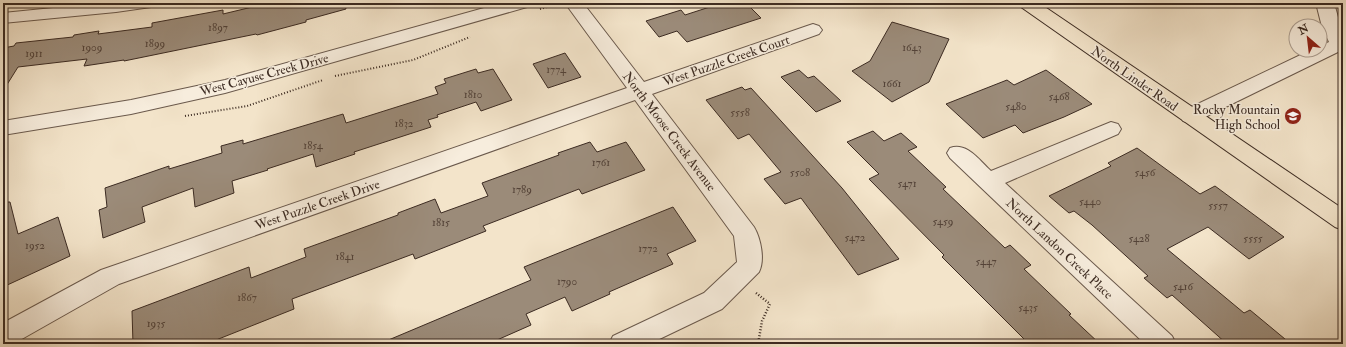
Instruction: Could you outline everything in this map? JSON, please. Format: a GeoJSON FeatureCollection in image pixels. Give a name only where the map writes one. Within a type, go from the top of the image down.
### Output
{"type":"FeatureCollection","features":[{"type":"Feature","properties":{"kind":"main road","name":"North Linder Road"},"geometry":{"type":"LineString","coordinates":[[1027,3],[1343,221]]}},
{"type":"Feature","properties":{"kind":"street"},"geometry":{"type":"LineString","coordinates":[[3,18],[116,8],[145,3]]}},
{"type":"Feature","properties":{"kind":"street","name":"West Cayuse Creek Drive"},"geometry":{"type":"LineString","coordinates":[[3,128],[131,108],[225,86],[521,3]]}},
{"type":"Feature","properties":{"kind":"street","name":"North Moose Creek Avenue"},"geometry":{"type":"LineString","coordinates":[[574,3],[746,234],[743,272]]}},
{"type":"Feature","properties":{"kind":"street"},"geometry":{"type":"LineString","coordinates":[[1190,116],[1341,45],[1327,18],[1325,3]]}},
{"type":"Feature","properties":{"kind":"street","name":"West Puzzle Creek Court"},"geometry":{"type":"LineString","coordinates":[[640,90],[813,30]]}},
{"type":"Feature","properties":{"kind":"street","name":"West Puzzle Creek Drive"},"geometry":{"type":"LineString","coordinates":[[3,336],[110,277],[640,90]]}},
{"type":"Feature","properties":{"kind":"street"},"geometry":{"type":"LineString","coordinates":[[988,181],[1111,129]]}},
{"type":"Feature","properties":{"kind":"street","name":"North Landon Creek Place"},"geometry":{"type":"LineString","coordinates":[[958,153],[1163,344]]}},
{"type":"Feature","properties":{"kind":"street"},"geometry":{"type":"LineString","coordinates":[[622,344],[714,301],[743,272]]}},
{"type":"Feature","properties":{"kind":"path"},"geometry":{"type":"LineString","coordinates":[[743,272],[770,304],[762,321],[758,344]]}},
{"type":"Feature","properties":{"kind":"building"},"geometry":{"type":"Polygon","coordinates":[[[269,3],[345,3],[346,9],[306,20],[306,22],[257,35],[124,61],[84,66],[87,59],[18,67],[3,91],[3,48],[14,46],[16,43],[73,37],[74,35],[99,31],[98,34],[152,27],[152,23],[223,10],[223,14],[269,3]]]}},
{"type":"Feature","properties":{"kind":"building"},"geometry":{"type":"Polygon","coordinates":[[[722,3],[746,3],[761,18],[687,42],[677,31],[659,37],[646,21],[681,10],[685,15],[722,3]]]}},
{"type":"Feature","properties":{"kind":"building"},"geometry":{"type":"Polygon","coordinates":[[[892,22],[949,39],[929,82],[892,102],[852,71],[870,61],[892,22]]]}},
{"type":"Feature","properties":{"kind":"building"},"geometry":{"type":"Polygon","coordinates":[[[565,53],[581,77],[548,88],[533,64],[565,53]]]}},
{"type":"Feature","properties":{"kind":"building"},"geometry":{"type":"Polygon","coordinates":[[[476,69],[478,73],[493,69],[512,100],[481,111],[476,102],[437,115],[438,117],[428,120],[431,127],[354,152],[355,154],[316,167],[313,154],[267,169],[268,170],[232,181],[234,193],[195,207],[193,188],[142,207],[145,222],[103,238],[99,210],[107,207],[105,188],[169,166],[169,169],[222,153],[221,146],[243,140],[243,144],[343,114],[346,123],[438,94],[435,87],[446,83],[444,79],[476,69]]]}},
{"type":"Feature","properties":{"kind":"building"},"geometry":{"type":"Polygon","coordinates":[[[799,70],[808,78],[814,76],[841,101],[816,112],[781,77],[799,70]]]}},
{"type":"Feature","properties":{"kind":"building"},"geometry":{"type":"Polygon","coordinates":[[[1046,70],[1092,104],[1023,133],[1015,125],[983,138],[946,104],[1007,80],[1014,85],[1046,70]]]}},
{"type":"Feature","properties":{"kind":"building"},"geometry":{"type":"Polygon","coordinates":[[[742,87],[745,90],[751,88],[842,188],[899,259],[858,275],[801,198],[785,204],[764,179],[781,172],[749,134],[738,139],[706,100],[742,87]]]}},
{"type":"Feature","properties":{"kind":"building"},"geometry":{"type":"Polygon","coordinates":[[[873,131],[884,141],[901,133],[917,147],[908,151],[946,187],[943,189],[1005,248],[1010,245],[1031,265],[1024,269],[1100,344],[1029,344],[942,257],[944,255],[869,179],[879,174],[847,142],[873,131]]]}},
{"type":"Feature","properties":{"kind":"building"},"geometry":{"type":"Polygon","coordinates":[[[590,142],[597,152],[626,142],[645,170],[582,194],[579,189],[483,226],[486,231],[415,259],[413,254],[292,299],[294,309],[206,344],[133,344],[132,311],[249,267],[251,278],[306,257],[304,249],[398,215],[398,213],[435,199],[441,213],[488,196],[482,183],[590,142]]]}},
{"type":"Feature","properties":{"kind":"building"},"geometry":{"type":"Polygon","coordinates":[[[1137,148],[1200,194],[1215,186],[1284,237],[1249,259],[1208,227],[1167,249],[1244,313],[1250,310],[1291,344],[1227,344],[1172,295],[1167,298],[1144,278],[1148,276],[1092,225],[1074,211],[1069,213],[1049,196],[1111,166],[1108,163],[1137,148]]]}},
{"type":"Feature","properties":{"kind":"building"},"geometry":{"type":"Polygon","coordinates":[[[3,202],[10,202],[18,234],[58,217],[70,256],[3,287],[3,202]]]}},
{"type":"Feature","properties":{"kind":"building"},"geometry":{"type":"Polygon","coordinates":[[[673,207],[696,241],[667,254],[673,264],[609,292],[610,294],[572,311],[565,297],[526,314],[531,325],[488,344],[379,344],[531,280],[524,267],[673,207]]]}},
{"type":"Feature","properties":{"kind":"place","name":"Rocky Mountain High School"},"geometry":{"type":"Point","coordinates":[1293,116]}}]}
